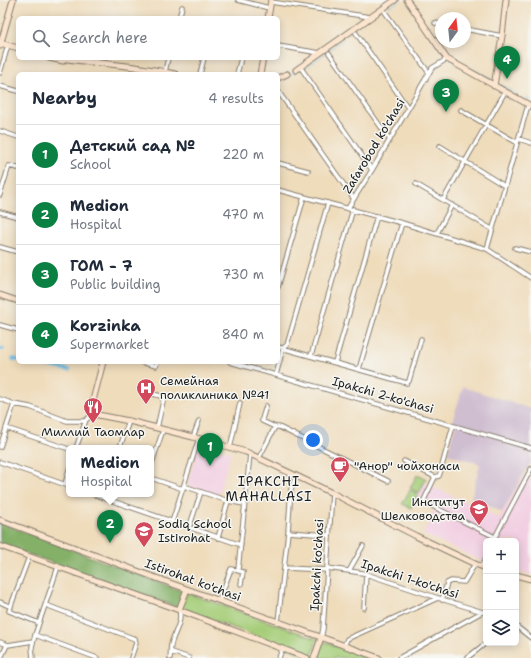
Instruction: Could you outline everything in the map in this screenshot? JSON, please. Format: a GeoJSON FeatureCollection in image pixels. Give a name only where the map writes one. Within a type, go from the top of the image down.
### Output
{"type":"FeatureCollection","features":[{"type":"Feature","properties":{"kind":"main road"},"geometry":{"type":"LineString","coordinates":[[13,0],[0,45],[16,50]]}},
{"type":"Feature","properties":{"kind":"main road"},"geometry":{"type":"LineString","coordinates":[[298,69],[395,0]]}},
{"type":"Feature","properties":{"kind":"main road"},"geometry":{"type":"LineString","coordinates":[[407,0],[447,59],[530,105]]}},
{"type":"Feature","properties":{"kind":"main road"},"geometry":{"type":"LineString","coordinates":[[494,86],[506,0]]}},
{"type":"Feature","properties":{"kind":"main road"},"geometry":{"type":"LineString","coordinates":[[268,16],[271,1]]}},
{"type":"Feature","properties":{"kind":"main road"},"geometry":{"type":"LineString","coordinates":[[8,47],[16,48]]}},
{"type":"Feature","properties":{"kind":"main road"},"geometry":{"type":"LineString","coordinates":[[59,60],[84,65],[154,72]]}},
{"type":"Feature","properties":{"kind":"main road"},"geometry":{"type":"LineString","coordinates":[[72,60],[154,72]]}},
{"type":"Feature","properties":{"kind":"main road"},"geometry":{"type":"LineString","coordinates":[[260,72],[263,60]]}},
{"type":"Feature","properties":{"kind":"main road"},"geometry":{"type":"LineString","coordinates":[[280,77],[287,74]]}},
{"type":"Feature","properties":{"kind":"main road"},"geometry":{"type":"LineString","coordinates":[[0,295],[16,299]]}},
{"type":"Feature","properties":{"kind":"main road"},"geometry":{"type":"LineString","coordinates":[[104,364],[93,414],[157,428],[250,454],[332,493],[406,532],[475,564],[483,566]]}},
{"type":"Feature","properties":{"kind":"main road","name":"Istirohat ko'chasi"},"geometry":{"type":"LineString","coordinates":[[0,520],[379,658]]}},
{"type":"Feature","properties":{"kind":"main road"},"geometry":{"type":"LineString","coordinates":[[0,546],[180,610],[307,658]]}},
{"type":"Feature","properties":{"kind":"main road"},"geometry":{"type":"LineString","coordinates":[[519,576],[531,579]]}},
{"type":"Feature","properties":{"kind":"main road"},"geometry":{"type":"LineString","coordinates":[[180,610],[187,589]]}},
{"type":"Feature","properties":{"kind":"main road"},"geometry":{"type":"LineString","coordinates":[[314,658],[321,638]]}},
{"type":"Feature","properties":{"kind":"street"},"geometry":{"type":"LineString","coordinates":[[238,0],[269,8]]}},
{"type":"Feature","properties":{"kind":"street"},"geometry":{"type":"LineString","coordinates":[[271,1],[371,17]]}},
{"type":"Feature","properties":{"kind":"street"},"geometry":{"type":"LineString","coordinates":[[180,16],[182,7]]}},
{"type":"Feature","properties":{"kind":"street"},"geometry":{"type":"LineString","coordinates":[[385,12],[429,73]]}},
{"type":"Feature","properties":{"kind":"street"},"geometry":{"type":"LineString","coordinates":[[471,30],[502,36]]}},
{"type":"Feature","properties":{"kind":"street"},"geometry":{"type":"LineString","coordinates":[[356,33],[408,108]]}},
{"type":"Feature","properties":{"kind":"street"},"geometry":{"type":"LineString","coordinates":[[280,46],[322,53]]}},
{"type":"Feature","properties":{"kind":"street"},"geometry":{"type":"LineString","coordinates":[[0,73],[8,47]]}},
{"type":"Feature","properties":{"kind":"street"},"geometry":{"type":"LineString","coordinates":[[329,53],[390,140]]}},
{"type":"Feature","properties":{"kind":"street","name":"Zafarobod ko'chasi"},"geometry":{"type":"LineString","coordinates":[[280,191],[348,208],[432,68],[447,59]]}},
{"type":"Feature","properties":{"kind":"street"},"geometry":{"type":"LineString","coordinates":[[164,72],[167,60]]}},
{"type":"Feature","properties":{"kind":"street"},"geometry":{"type":"LineString","coordinates":[[200,72],[204,60]]}},
{"type":"Feature","properties":{"kind":"street"},"geometry":{"type":"LineString","coordinates":[[238,72],[240,60]]}},
{"type":"Feature","properties":{"kind":"street"},"geometry":{"type":"LineString","coordinates":[[298,69],[372,170]]}},
{"type":"Feature","properties":{"kind":"street"},"geometry":{"type":"LineString","coordinates":[[0,86],[16,90]]}},
{"type":"Feature","properties":{"kind":"street"},"geometry":{"type":"LineString","coordinates":[[443,200],[505,92]]}},
{"type":"Feature","properties":{"kind":"street"},"geometry":{"type":"LineString","coordinates":[[280,94],[354,199]]}},
{"type":"Feature","properties":{"kind":"street"},"geometry":{"type":"LineString","coordinates":[[487,249],[530,105]]}},
{"type":"Feature","properties":{"kind":"street"},"geometry":{"type":"LineString","coordinates":[[461,110],[518,141],[531,143]]}},
{"type":"Feature","properties":{"kind":"street"},"geometry":{"type":"LineString","coordinates":[[0,131],[16,136]]}},
{"type":"Feature","properties":{"kind":"street"},"geometry":{"type":"LineString","coordinates":[[440,146],[503,185]]}},
{"type":"Feature","properties":{"kind":"street"},"geometry":{"type":"LineString","coordinates":[[280,164],[308,171]]}},
{"type":"Feature","properties":{"kind":"street"},"geometry":{"type":"LineString","coordinates":[[0,195],[9,166],[16,168]]}},
{"type":"Feature","properties":{"kind":"street"},"geometry":{"type":"LineString","coordinates":[[416,184],[490,228]]}},
{"type":"Feature","properties":{"kind":"street"},"geometry":{"type":"LineString","coordinates":[[280,280],[304,197]]}},
{"type":"Feature","properties":{"kind":"street"},"geometry":{"type":"LineString","coordinates":[[280,362],[284,348],[287,345],[328,203]]}},
{"type":"Feature","properties":{"kind":"street"},"geometry":{"type":"LineString","coordinates":[[437,233],[452,205]]}},
{"type":"Feature","properties":{"kind":"street"},"geometry":{"type":"LineString","coordinates":[[348,208],[437,233],[487,249],[531,278]]}},
{"type":"Feature","properties":{"kind":"street"},"geometry":{"type":"LineString","coordinates":[[311,356],[353,210]]}},
{"type":"Feature","properties":{"kind":"street"},"geometry":{"type":"LineString","coordinates":[[0,212],[16,216]]}},
{"type":"Feature","properties":{"kind":"street"},"geometry":{"type":"LineString","coordinates":[[335,362],[377,216]]}},
{"type":"Feature","properties":{"kind":"street"},"geometry":{"type":"LineString","coordinates":[[359,370],[402,223]]}},
{"type":"Feature","properties":{"kind":"street"},"geometry":{"type":"LineString","coordinates":[[0,247],[16,251]]}},
{"type":"Feature","properties":{"kind":"street"},"geometry":{"type":"LineString","coordinates":[[516,248],[531,252]]}},
{"type":"Feature","properties":{"kind":"street"},"geometry":{"type":"LineString","coordinates":[[0,325],[16,329]]}},
{"type":"Feature","properties":{"kind":"street"},"geometry":{"type":"LineString","coordinates":[[280,347],[359,370],[408,382],[421,339]]}},
{"type":"Feature","properties":{"kind":"street","name":"Ipakchi 2-ko'chasi"},"geometry":{"type":"LineString","coordinates":[[237,364],[531,448]]}},
{"type":"Feature","properties":{"kind":"street"},"geometry":{"type":"LineString","coordinates":[[276,375],[279,364]]}},
{"type":"Feature","properties":{"kind":"street"},"geometry":{"type":"LineString","coordinates":[[143,391],[164,397],[157,428]]}},
{"type":"Feature","properties":{"kind":"street"},"geometry":{"type":"LineString","coordinates":[[0,399],[14,404],[24,405],[70,422],[85,421]]}},
{"type":"Feature","properties":{"kind":"street"},"geometry":{"type":"LineString","coordinates":[[230,448],[240,403]]}},
{"type":"Feature","properties":{"kind":"street"},"geometry":{"type":"LineString","coordinates":[[0,447],[14,404]]}},
{"type":"Feature","properties":{"kind":"street"},"geometry":{"type":"LineString","coordinates":[[266,406],[262,420],[388,481]]}},
{"type":"Feature","properties":{"kind":"street"},"geometry":{"type":"LineString","coordinates":[[77,445],[85,421],[93,414]]}},
{"type":"Feature","properties":{"kind":"street"},"geometry":{"type":"LineString","coordinates":[[121,445],[129,421]]}},
{"type":"Feature","properties":{"kind":"street"},"geometry":{"type":"LineString","coordinates":[[172,522],[184,488],[199,421]]}},
{"type":"Feature","properties":{"kind":"street"},"geometry":{"type":"LineString","coordinates":[[453,426],[439,476],[435,476],[424,502],[492,538]]}},
{"type":"Feature","properties":{"kind":"street"},"geometry":{"type":"LineString","coordinates":[[259,458],[275,427]]}},
{"type":"Feature","properties":{"kind":"street"},"geometry":{"type":"LineString","coordinates":[[6,428],[66,448]]}},
{"type":"Feature","properties":{"kind":"street"},"geometry":{"type":"LineString","coordinates":[[154,457],[163,430]]}},
{"type":"Feature","properties":{"kind":"street"},"geometry":{"type":"LineString","coordinates":[[238,570],[250,454]]}},
{"type":"Feature","properties":{"kind":"street"},"geometry":{"type":"LineString","coordinates":[[404,461],[435,476]]}},
{"type":"Feature","properties":{"kind":"street"},"geometry":{"type":"LineString","coordinates":[[0,462],[66,485]]}},
{"type":"Feature","properties":{"kind":"street"},"geometry":{"type":"LineString","coordinates":[[495,538],[531,469]]}},
{"type":"Feature","properties":{"kind":"street"},"geometry":{"type":"LineString","coordinates":[[278,622],[285,568],[290,489],[296,476]]}},
{"type":"Feature","properties":{"kind":"street"},"geometry":{"type":"LineString","coordinates":[[154,479],[228,501],[244,504]]}},
{"type":"Feature","properties":{"kind":"street"},"geometry":{"type":"LineString","coordinates":[[189,528],[202,492]]}},
{"type":"Feature","properties":{"kind":"street","name":"Ipakchi ko'chasi"},"geometry":{"type":"LineString","coordinates":[[321,638],[323,629],[332,493]]}},
{"type":"Feature","properties":{"kind":"street"},"geometry":{"type":"LineString","coordinates":[[101,497],[241,545]]}},
{"type":"Feature","properties":{"kind":"street"},"geometry":{"type":"LineString","coordinates":[[218,538],[228,501]]}},
{"type":"Feature","properties":{"kind":"street"},"geometry":{"type":"LineString","coordinates":[[288,532],[328,536]]}},
{"type":"Feature","properties":{"kind":"street"},"geometry":{"type":"LineString","coordinates":[[349,570],[362,546]]}},
{"type":"Feature","properties":{"kind":"street"},"geometry":{"type":"LineString","coordinates":[[29,557],[10,607],[10,611],[39,623]]}},
{"type":"Feature","properties":{"kind":"street"},"geometry":{"type":"LineString","coordinates":[[344,646],[347,639],[440,599],[447,583],[451,581],[464,582],[475,564]]}},
{"type":"Feature","properties":{"kind":"street"},"geometry":{"type":"LineString","coordinates":[[33,658],[33,641],[58,567]]}},
{"type":"Feature","properties":{"kind":"street"},"geometry":{"type":"LineString","coordinates":[[219,601],[232,568],[243,572],[241,584]]}},
{"type":"Feature","properties":{"kind":"street","name":"Ipakchi 1-ko'chasi"},"geometry":{"type":"LineString","coordinates":[[285,568],[349,570],[366,574],[483,612]]}},
{"type":"Feature","properties":{"kind":"street"},"geometry":{"type":"LineString","coordinates":[[364,608],[366,574]]}},
{"type":"Feature","properties":{"kind":"street"},"geometry":{"type":"LineString","coordinates":[[0,602],[10,607]]}},
{"type":"Feature","properties":{"kind":"street"},"geometry":{"type":"LineString","coordinates":[[46,605],[135,639],[136,643],[131,658]]}},
{"type":"Feature","properties":{"kind":"street"},"geometry":{"type":"LineString","coordinates":[[170,658],[172,652],[171,646],[181,616],[180,610]]}},
{"type":"Feature","properties":{"kind":"street"},"geometry":{"type":"LineString","coordinates":[[399,658],[483,613]]}},
{"type":"Feature","properties":{"kind":"street"},"geometry":{"type":"LineString","coordinates":[[519,628],[531,638]]}},
{"type":"Feature","properties":{"kind":"street"},"geometry":{"type":"LineString","coordinates":[[35,635],[97,658]]}},
{"type":"Feature","properties":{"kind":"street"},"geometry":{"type":"LineString","coordinates":[[0,642],[6,645],[33,641]]}},
{"type":"Feature","properties":{"kind":"street"},"geometry":{"type":"LineString","coordinates":[[1,658],[6,645]]}},
{"type":"Feature","properties":{"kind":"street"},"geometry":{"type":"LineString","coordinates":[[467,658],[483,645]]}},
{"type":"Feature","properties":{"kind":"street"},"geometry":{"type":"LineString","coordinates":[[279,658],[282,649]]}},
{"type":"Feature","properties":{"kind":"street"},"geometry":{"type":"LineString","coordinates":[[172,652],[189,658]]}},
{"type":"Feature","properties":{"kind":"shaded area"},"geometry":{"type":"Polygon","coordinates":[[[463,387],[531,409],[531,462],[502,512],[471,498],[480,464],[447,454],[456,424],[452,422],[463,387]]]}},
{"type":"Feature","properties":{"kind":"shaded area"},"geometry":{"type":"Polygon","coordinates":[[[200,444],[231,452],[218,496],[187,485],[200,444]]]}},
{"type":"Feature","properties":{"kind":"shaded area","name":"Институт Шелководства"},"geometry":{"type":"Polygon","coordinates":[[[523,478],[531,480],[531,575],[519,572],[519,538],[483,538],[483,562],[423,534],[435,509],[416,500],[425,483],[499,518],[523,478]]]}},
{"type":"Feature","properties":{"kind":"green space"},"geometry":{"type":"Polygon","coordinates":[[[417,475],[426,479],[419,493],[410,488],[417,475]]]}},
{"type":"Feature","properties":{"kind":"green space"},"geometry":{"type":"Polygon","coordinates":[[[410,490],[418,494],[411,508],[402,504],[410,490]]]}},
{"type":"Feature","properties":{"kind":"green space"},"geometry":{"type":"Polygon","coordinates":[[[0,523],[182,591],[183,593],[179,606],[177,607],[0,544],[0,523]]]}},
{"type":"Feature","properties":{"kind":"green space"},"geometry":{"type":"Polygon","coordinates":[[[187,593],[317,639],[312,657],[183,609],[182,608],[187,593]]]}},
{"type":"Feature","properties":{"kind":"green space"},"geometry":{"type":"Polygon","coordinates":[[[322,641],[370,658],[315,658],[322,641]]]}},
{"type":"Feature","properties":{"kind":"waterway"},"geometry":{"type":"LineString","coordinates":[[389,7],[400,0]]}},
{"type":"Feature","properties":{"kind":"waterway"},"geometry":{"type":"LineString","coordinates":[[431,31],[435,37]]}},
{"type":"Feature","properties":{"kind":"waterway"},"geometry":{"type":"LineString","coordinates":[[304,69],[344,39]]}},
{"type":"Feature","properties":{"kind":"waterway"},"geometry":{"type":"LineString","coordinates":[[450,58],[493,80]]}},
{"type":"Feature","properties":{"kind":"waterway"},"geometry":{"type":"LineString","coordinates":[[290,74],[296,72]]}},
{"type":"Feature","properties":{"kind":"waterway"},"geometry":{"type":"LineString","coordinates":[[500,85],[516,94]]}},
{"type":"Feature","properties":{"kind":"waterway"},"geometry":{"type":"LineString","coordinates":[[526,99],[531,100]]}},
{"type":"Feature","properties":{"kind":"waterway"},"geometry":{"type":"LineString","coordinates":[[40,364],[69,370]]}},
{"type":"Feature","properties":{"kind":"place","name":"Korzinka"},"geometry":{"type":"Point","coordinates":[507,79]}},
{"type":"Feature","properties":{"kind":"place","name":"ГОМ - 7"},"geometry":{"type":"Point","coordinates":[446,112]}},
{"type":"Feature","properties":{"kind":"place","name":"Семейная поликлиника №41"},"geometry":{"type":"Point","coordinates":[146,405]}},
{"type":"Feature","properties":{"kind":"place","name":"Миллий Таомлар"},"geometry":{"type":"Point","coordinates":[93,424]}},
{"type":"Feature","properties":{"kind":"place","name":"Детский сад №"},"geometry":{"type":"Point","coordinates":[210,466]}},
{"type":"Feature","properties":{"kind":"place","name":"\"Анор\" чойхонаси"},"geometry":{"type":"Point","coordinates":[340,483]}},
{"type":"Feature","properties":{"kind":"place","name":"Институт Шелководства"},"geometry":{"type":"Point","coordinates":[479,526]}},
{"type":"Feature","properties":{"kind":"place","name":"Medion"},"geometry":{"type":"Point","coordinates":[110,543]}},
{"type":"Feature","properties":{"kind":"place","name":"Sodiq School Istirohat"},"geometry":{"type":"Point","coordinates":[144,548]}},
{"type":"Feature","properties":{"kind":"district","name":"IPAKCHI MAHALLASI"},"geometry":{"type":"Point","coordinates":[269,488]}}]}
